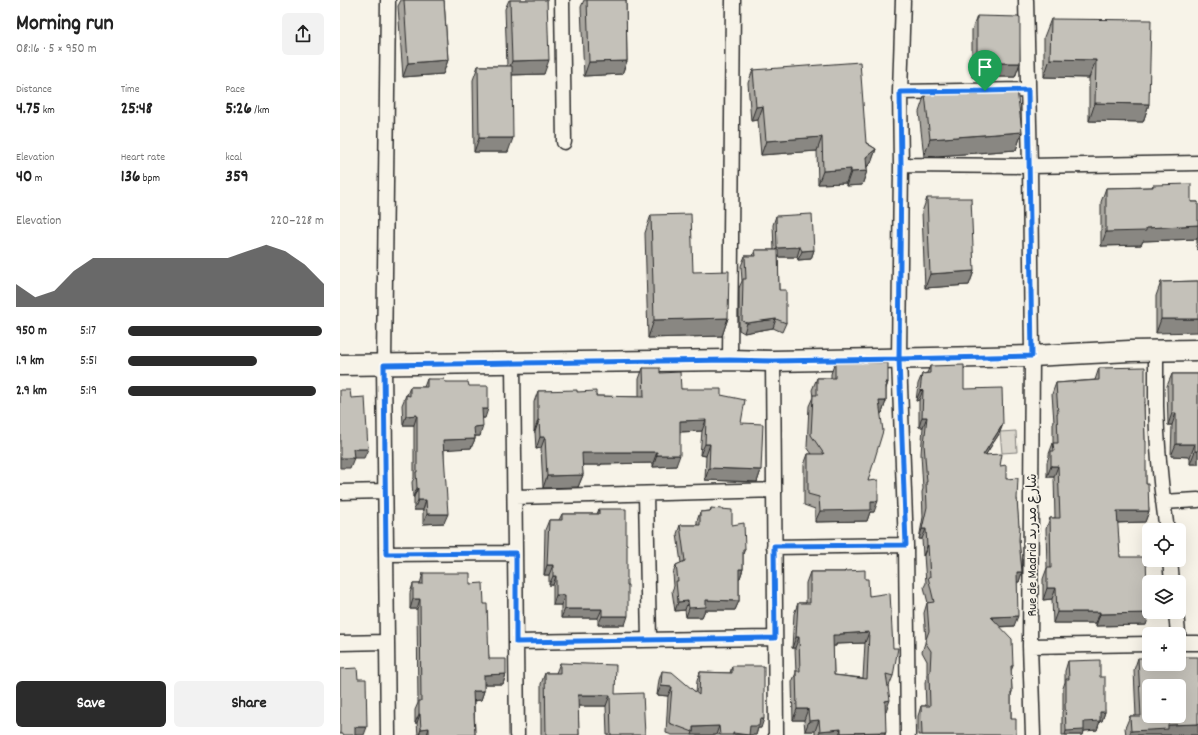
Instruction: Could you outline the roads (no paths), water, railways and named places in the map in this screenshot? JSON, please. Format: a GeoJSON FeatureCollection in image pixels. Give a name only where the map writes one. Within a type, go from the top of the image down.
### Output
{"type":"FeatureCollection","features":[{"type":"Feature","properties":{"kind":"street"},"geometry":{"type":"LineString","coordinates":[[388,0],[384,365],[388,735]]}},
{"type":"Feature","properties":{"kind":"street"},"geometry":{"type":"LineString","coordinates":[[562,0],[564,142]]}},
{"type":"Feature","properties":{"kind":"street"},"geometry":{"type":"LineString","coordinates":[[730,360],[733,0]]}},
{"type":"Feature","properties":{"kind":"street"},"geometry":{"type":"LineString","coordinates":[[903,0],[900,92],[901,165],[899,359],[906,545],[908,735]]}},
{"type":"Feature","properties":{"kind":"street","name":"Rue de Madrid شارع مدريد"},"geometry":{"type":"LineString","coordinates":[[1026,0],[1030,166],[1032,356],[1030,646],[1033,735]]}},
{"type":"Feature","properties":{"kind":"street"},"geometry":{"type":"LineString","coordinates":[[900,92],[1028,90]]}},
{"type":"Feature","properties":{"kind":"street"},"geometry":{"type":"LineString","coordinates":[[901,165],[1030,166],[1198,163]]}},
{"type":"Feature","properties":{"kind":"street"},"geometry":{"type":"LineString","coordinates":[[340,365],[899,359],[1198,350]]}},
{"type":"Feature","properties":{"kind":"street"},"geometry":{"type":"LineString","coordinates":[[1156,351],[1157,428],[1165,523]]}},
{"type":"Feature","properties":{"kind":"street"},"geometry":{"type":"LineString","coordinates":[[773,361],[776,735]]}},
{"type":"Feature","properties":{"kind":"street"},"geometry":{"type":"LineString","coordinates":[[513,363],[517,735]]}},
{"type":"Feature","properties":{"kind":"street"},"geometry":{"type":"LineString","coordinates":[[515,497],[774,490]]}},
{"type":"Feature","properties":{"kind":"street"},"geometry":{"type":"LineString","coordinates":[[340,492],[385,491]]}},
{"type":"Feature","properties":{"kind":"street"},"geometry":{"type":"LineString","coordinates":[[646,494],[649,640]]}},
{"type":"Feature","properties":{"kind":"street"},"geometry":{"type":"LineString","coordinates":[[1163,502],[1198,500]]}},
{"type":"Feature","properties":{"kind":"street"},"geometry":{"type":"LineString","coordinates":[[774,546],[906,545]]}},
{"type":"Feature","properties":{"kind":"street"},"geometry":{"type":"LineString","coordinates":[[386,554],[516,553]]}},
{"type":"Feature","properties":{"kind":"street"},"geometry":{"type":"LineString","coordinates":[[516,642],[775,638]]}},
{"type":"Feature","properties":{"kind":"street"},"geometry":{"type":"LineString","coordinates":[[340,643],[387,642]]}},
{"type":"Feature","properties":{"kind":"street"},"geometry":{"type":"LineString","coordinates":[[1186,642],[1198,643]]}},
{"type":"Feature","properties":{"kind":"street"},"geometry":{"type":"LineString","coordinates":[[1030,646],[1142,644]]}}]}
